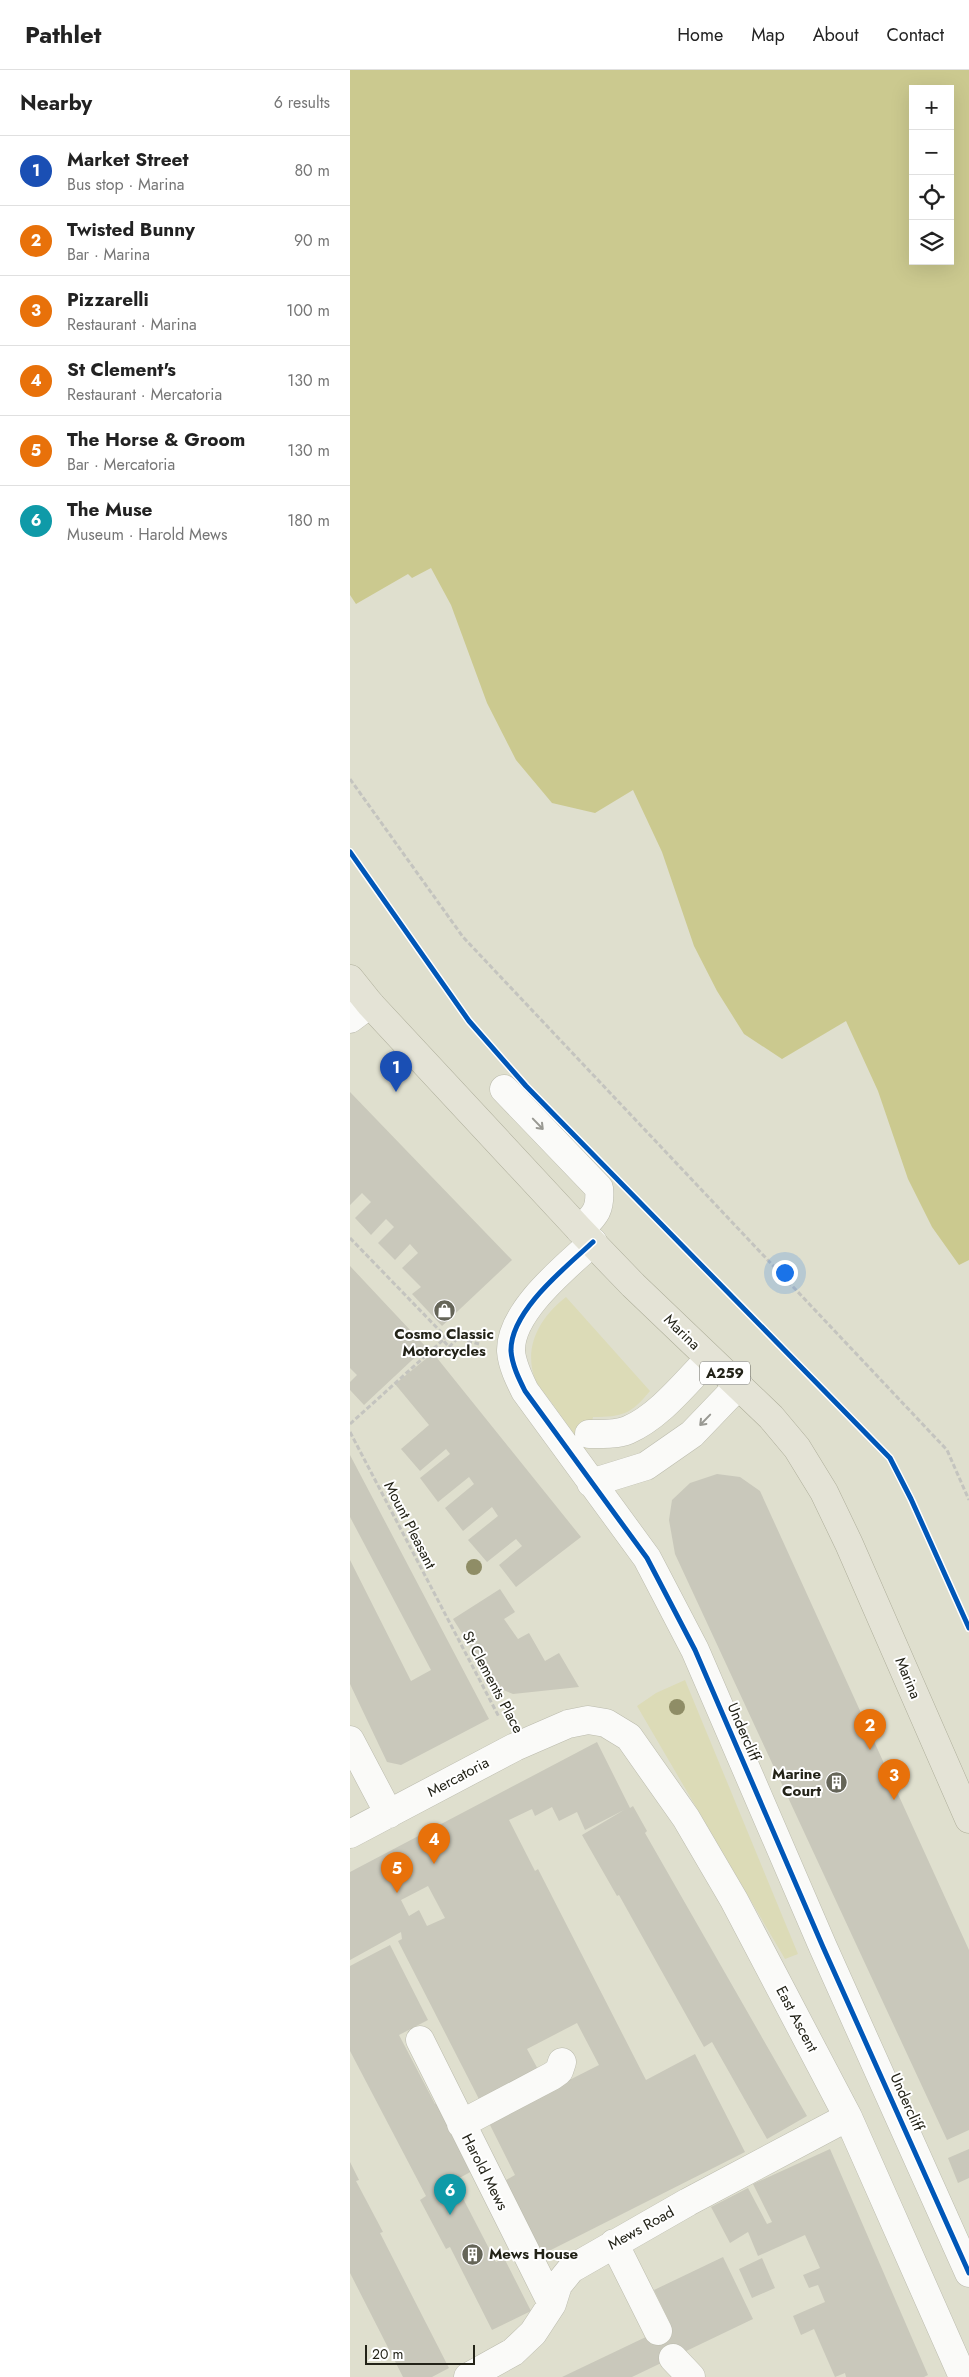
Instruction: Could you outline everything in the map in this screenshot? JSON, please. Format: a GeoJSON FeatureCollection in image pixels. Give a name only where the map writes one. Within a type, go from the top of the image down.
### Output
{"type":"FeatureCollection","features":[{"type":"Feature","properties":{"kind":"highway","name":"A259"},"geometry":{"type":"LineString","coordinates":[[350,979],[360,1012]]}},
{"type":"Feature","properties":{"kind":"highway","name":"Marina"},"geometry":{"type":"LineString","coordinates":[[360,1012],[771,1417],[797,1448],[824,1492],[849,1544],[969,1818]]}},
{"type":"Feature","properties":{"kind":"street","name":"Undercliff"},"geometry":{"type":"LineString","coordinates":[[504,1089],[599,1188],[600,1201],[586,1236],[522,1318],[512,1341],[511,1353],[516,1372],[525,1391],[647,1558],[695,1650],[823,1947],[969,2273]]}},
{"type":"Feature","properties":{"kind":"street"},"geometry":{"type":"LineString","coordinates":[[589,1434],[610,1434],[627,1430],[650,1417],[709,1358]]}},
{"type":"Feature","properties":{"kind":"street"},"geometry":{"type":"LineString","coordinates":[[591,1483],[646,1466],[692,1434],[739,1386]]}},
{"type":"Feature","properties":{"kind":"street","name":"East Ascent"},"geometry":{"type":"LineString","coordinates":[[568,1724],[588,1720],[606,1723],[629,1737],[686,1818],[734,1900],[848,2117],[963,2377]]}},
{"type":"Feature","properties":{"kind":"street","name":"Mercatoria"},"geometry":{"type":"LineString","coordinates":[[350,1834],[515,1747],[568,1724]]}},
{"type":"Feature","properties":{"kind":"street"},"geometry":{"type":"LineString","coordinates":[[350,1740],[389,1814]]}},
{"type":"Feature","properties":{"kind":"street","name":"Harold Mews"},"geometry":{"type":"LineString","coordinates":[[420,2040],[552,2304]]}},
{"type":"Feature","properties":{"kind":"street"},"geometry":{"type":"LineString","coordinates":[[461,2124],[552,2076],[559,2071],[562,2062]]}},
{"type":"Feature","properties":{"kind":"street","name":"Mews Road"},"geometry":{"type":"LineString","coordinates":[[468,2377],[513,2352],[533,2333],[552,2304],[558,2285],[571,2269],[614,2243],[848,2117]]}},
{"type":"Feature","properties":{"kind":"street"},"geometry":{"type":"LineString","coordinates":[[614,2243],[658,2331]]}},
{"type":"Feature","properties":{"kind":"path"},"geometry":{"type":"LineString","coordinates":[[350,780],[463,938],[946,1450],[969,1500]]}},
{"type":"Feature","properties":{"kind":"path"},"geometry":{"type":"LineString","coordinates":[[350,1238],[445,1337],[350,1424]]}},
{"type":"Feature","properties":{"kind":"path"},"geometry":{"type":"LineString","coordinates":[[443,1340],[449,1347],[458,1338]]}},
{"type":"Feature","properties":{"kind":"green space"},"geometry":{"type":"Polygon","coordinates":[[[566,1297],[650,1391],[637,1405],[626,1413],[593,1417],[586,1450],[539,1387],[532,1369],[532,1345],[536,1334],[548,1314],[566,1297]]]}},
{"type":"Feature","properties":{"kind":"green space"},"geometry":{"type":"Polygon","coordinates":[[[685,1680],[798,1954],[785,1959],[637,1706],[656,1693],[685,1680]]]}},
{"type":"Feature","properties":{"kind":"shaded area"},"geometry":{"type":"Polygon","coordinates":[[[350,70],[969,70],[969,1260],[959,1265],[932,1227],[908,1179],[878,1091],[846,1021],[782,1059],[744,1034],[717,991],[694,946],[662,852],[633,790],[595,813],[552,803],[516,760],[487,703],[451,605],[431,568],[412,578],[408,574],[356,604],[350,595],[350,70]]]}},
{"type":"Feature","properties":{"kind":"building"},"geometry":{"type":"Polygon","coordinates":[[[350,1092],[512,1260],[442,1326],[412,1294],[421,1287],[402,1268],[418,1253],[410,1244],[395,1260],[378,1243],[394,1227],[386,1219],[371,1235],[355,1218],[371,1202],[362,1193],[350,1205],[350,1092]]]}},
{"type":"Feature","properties":{"kind":"building"},"geometry":{"type":"Polygon","coordinates":[[[350,1266],[426,1347],[364,1405],[350,1390],[350,1382],[357,1375],[350,1368],[350,1266]]]}},
{"type":"Feature","properties":{"kind":"building"},"geometry":{"type":"Polygon","coordinates":[[[433,1353],[581,1537],[516,1587],[499,1565],[522,1546],[516,1539],[487,1562],[468,1540],[498,1516],[492,1507],[463,1531],[445,1508],[474,1484],[469,1477],[438,1502],[420,1478],[450,1454],[446,1449],[420,1471],[401,1449],[429,1425],[395,1384],[433,1353]]]}},
{"type":"Feature","properties":{"kind":"building"},"geometry":{"type":"Polygon","coordinates":[[[350,1455],[489,1719],[401,1765],[387,1762],[350,1684],[350,1560],[411,1681],[431,1670],[350,1517],[350,1455]]]}},
{"type":"Feature","properties":{"kind":"building","name":"Marine Court"},"geometry":{"type":"Polygon","coordinates":[[[717,1474],[740,1477],[760,1491],[969,1950],[969,2130],[947,2140],[675,1554],[669,1520],[672,1500],[690,1483],[717,1474]]]}},
{"type":"Feature","properties":{"kind":"building"},"geometry":{"type":"Polygon","coordinates":[[[500,1589],[515,1612],[504,1619],[518,1639],[529,1633],[545,1661],[559,1653],[579,1687],[513,1694],[501,1689],[493,1682],[453,1619],[500,1589]]]}},
{"type":"Feature","properties":{"kind":"building"},"geometry":{"type":"Polygon","coordinates":[[[597,1742],[630,1808],[633,1806],[647,1831],[645,1833],[807,2116],[767,2139],[712,2042],[704,2047],[619,1895],[617,1896],[582,1835],[624,1810],[585,1830],[577,1812],[559,1821],[552,1807],[535,1816],[532,1809],[509,1820],[535,1871],[538,1869],[646,2080],[695,2054],[745,2152],[541,2255],[506,2180],[515,2175],[489,2123],[599,2065],[577,2023],[527,2049],[540,2073],[481,2103],[398,1941],[402,1939],[401,1932],[350,1960],[350,1872],[597,1742]],[[428,1886],[401,1900],[409,1916],[419,1910],[427,1926],[445,1918],[428,1886]]]}},
{"type":"Feature","properties":{"kind":"building"},"geometry":{"type":"Polygon","coordinates":[[[390,1945],[428,2020],[399,2035],[435,2104],[439,2102],[474,2170],[454,2181],[496,2262],[504,2258],[531,2311],[492,2330],[450,2247],[446,2249],[420,2200],[426,2196],[350,2051],[350,1966],[390,1945]]]}},
{"type":"Feature","properties":{"kind":"building"},"geometry":{"type":"Polygon","coordinates":[[[830,2149],[928,2375],[924,2377],[846,2377],[845,2373],[835,2377],[814,2329],[801,2335],[793,2316],[825,2302],[818,2285],[809,2288],[803,2275],[820,2268],[805,2235],[758,2256],[748,2232],[730,2243],[711,2207],[748,2188],[767,2224],[772,2222],[753,2184],[830,2149]]]}},
{"type":"Feature","properties":{"kind":"building"},"geometry":{"type":"Polygon","coordinates":[[[969,2149],[969,2178],[958,2183],[948,2158],[969,2149]]]}},
{"type":"Feature","properties":{"kind":"building"},"geometry":{"type":"Polygon","coordinates":[[[350,2162],[359,2180],[356,2181],[383,2232],[380,2233],[449,2368],[432,2377],[403,2377],[350,2273],[350,2162]]]}},
{"type":"Feature","properties":{"kind":"building"},"geometry":{"type":"Polygon","coordinates":[[[723,2257],[753,2319],[632,2377],[562,2377],[671,2325],[654,2290],[723,2257]]]}},
{"type":"Feature","properties":{"kind":"building"},"geometry":{"type":"Polygon","coordinates":[[[762,2258],[775,2288],[752,2298],[739,2269],[762,2258]]]}},
{"type":"Feature","properties":{"kind":"cycle path"},"geometry":{"type":"LineString","coordinates":[[350,852],[469,1021],[526,1086],[890,1458],[911,1499],[969,1628]]}},
{"type":"Feature","properties":{"kind":"cycle path"},"geometry":{"type":"LineString","coordinates":[[593,1242],[542,1291],[529,1306],[520,1321],[513,1336],[511,1351],[516,1372],[525,1391],[647,1558],[695,1650],[823,1947],[969,2273]]}},
{"type":"Feature","properties":{"kind":"place","name":"Market Street"},"geometry":{"type":"Point","coordinates":[396,1092]}},
{"type":"Feature","properties":{"kind":"place","name":"Cosmo Classic Motorcycles"},"geometry":{"type":"Point","coordinates":[444,1311]}},
{"type":"Feature","properties":{"kind":"place","name":"Twisted Bunny"},"geometry":{"type":"Point","coordinates":[870,1750]}},
{"type":"Feature","properties":{"kind":"place","name":"Marine Court"},"geometry":{"type":"Point","coordinates":[837,1783]}},
{"type":"Feature","properties":{"kind":"place","name":"Pizzarelli"},"geometry":{"type":"Point","coordinates":[894,1800]}},
{"type":"Feature","properties":{"kind":"place","name":"St Clement's"},"geometry":{"type":"Point","coordinates":[434,1864]}},
{"type":"Feature","properties":{"kind":"place","name":"The Horse & Groom"},"geometry":{"type":"Point","coordinates":[397,1893]}},
{"type":"Feature","properties":{"kind":"place","name":"The Muse"},"geometry":{"type":"Point","coordinates":[450,2215]}},
{"type":"Feature","properties":{"kind":"place","name":"Mews House"},"geometry":{"type":"Point","coordinates":[473,2254]}}]}
